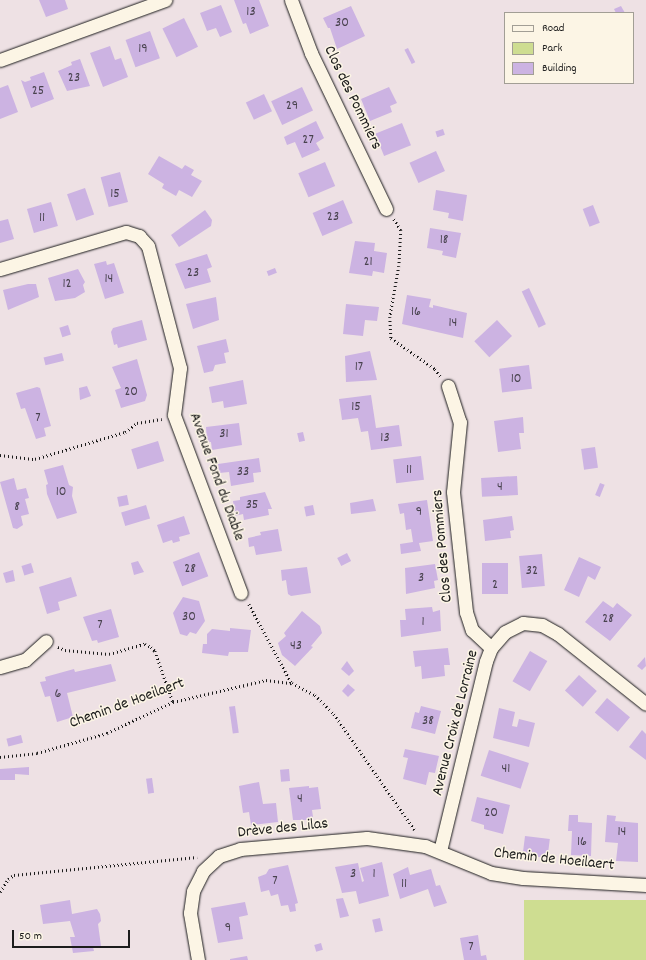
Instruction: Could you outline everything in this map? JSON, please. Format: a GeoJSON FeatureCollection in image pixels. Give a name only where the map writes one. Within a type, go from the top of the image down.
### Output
{"type":"FeatureCollection","features":[{"type":"Feature","properties":{"kind":"street"},"geometry":{"type":"LineString","coordinates":[[0,60],[165,0]]}},
{"type":"Feature","properties":{"kind":"street","name":"Clos des Pommiers"},"geometry":{"type":"LineString","coordinates":[[291,0],[311,54],[386,209]]}},
{"type":"Feature","properties":{"kind":"street","name":"Avenue Fond du Diable"},"geometry":{"type":"LineString","coordinates":[[0,269],[126,232],[140,236],[148,246],[180,368],[174,415],[241,594]]}},
{"type":"Feature","properties":{"kind":"street","name":"Clos des Pommiers"},"geometry":{"type":"LineString","coordinates":[[448,386],[460,422],[453,492],[466,612],[472,630],[491,648]]}},
{"type":"Feature","properties":{"kind":"street","name":"Avenue Croix de Lorraine"},"geometry":{"type":"LineString","coordinates":[[440,851],[491,648],[505,632],[523,623],[542,625],[558,634],[646,704]]}},
{"type":"Feature","properties":{"kind":"street"},"geometry":{"type":"LineString","coordinates":[[0,667],[25,660],[46,641]]}},
{"type":"Feature","properties":{"kind":"street","name":"Drève des Lilas"},"geometry":{"type":"LineString","coordinates":[[198,960],[190,913],[193,891],[203,871],[219,856],[240,849],[367,838],[425,846],[440,851]]}},
{"type":"Feature","properties":{"kind":"street","name":"Chemin de Hoeilaert"},"geometry":{"type":"LineString","coordinates":[[440,851],[491,873],[522,878],[646,885]]}},
{"type":"Feature","properties":{"kind":"path"},"geometry":{"type":"LineString","coordinates":[[386,209],[401,230],[399,266],[390,317],[391,338],[435,369],[448,386]]}},
{"type":"Feature","properties":{"kind":"path"},"geometry":{"type":"LineString","coordinates":[[0,455],[36,459],[125,432],[137,424],[174,415]]}},
{"type":"Feature","properties":{"kind":"path"},"geometry":{"type":"LineString","coordinates":[[241,594],[255,613],[292,683]]}},
{"type":"Feature","properties":{"kind":"path"},"geometry":{"type":"LineString","coordinates":[[46,641],[65,650],[110,654],[145,644],[155,651],[173,702]]}},
{"type":"Feature","properties":{"kind":"path","name":"Chemin de Hoeilaert"},"geometry":{"type":"LineString","coordinates":[[0,757],[37,753],[107,733],[173,702],[266,680],[292,683],[315,695],[334,714],[425,846]]}},
{"type":"Feature","properties":{"kind":"path"},"geometry":{"type":"LineString","coordinates":[[0,892],[8,879],[14,875],[203,857],[212,861]]}},
{"type":"Feature","properties":{"kind":"green space"},"geometry":{"type":"Polygon","coordinates":[[[524,900],[646,900],[646,960],[524,960],[524,900]]]}},
{"type":"Feature","properties":{"kind":"building"},"geometry":{"type":"Polygon","coordinates":[[[39,0],[65,0],[68,9],[46,17],[39,0]]]}},
{"type":"Feature","properties":{"kind":"building"},"geometry":{"type":"Polygon","coordinates":[[[234,0],[259,0],[269,26],[250,34],[246,23],[243,24],[234,0]]]}},
{"type":"Feature","properties":{"kind":"building"},"geometry":{"type":"Polygon","coordinates":[[[221,5],[232,32],[220,37],[216,28],[207,31],[200,13],[221,5]]]}},
{"type":"Feature","properties":{"kind":"building"},"geometry":{"type":"Polygon","coordinates":[[[351,6],[365,36],[337,49],[330,28],[328,28],[323,18],[351,6]]]}},
{"type":"Feature","properties":{"kind":"building"},"geometry":{"type":"Polygon","coordinates":[[[621,6],[624,12],[616,12],[614,9],[621,6]]]}},
{"type":"Feature","properties":{"kind":"building"},"geometry":{"type":"Polygon","coordinates":[[[184,18],[198,47],[176,57],[162,29],[184,18]]]}},
{"type":"Feature","properties":{"kind":"building"},"geometry":{"type":"Polygon","coordinates":[[[150,31],[160,58],[135,67],[126,40],[150,31]]]}},
{"type":"Feature","properties":{"kind":"building"},"geometry":{"type":"Polygon","coordinates":[[[110,46],[115,60],[121,58],[128,77],[103,87],[90,53],[110,46]]]}},
{"type":"Feature","properties":{"kind":"building"},"geometry":{"type":"Polygon","coordinates":[[[408,48],[415,62],[412,64],[404,50],[408,48]]]}},
{"type":"Feature","properties":{"kind":"building"},"geometry":{"type":"Polygon","coordinates":[[[80,59],[90,86],[67,91],[58,71],[72,65],[71,62],[80,59]]]}},
{"type":"Feature","properties":{"kind":"building"},"geometry":{"type":"Polygon","coordinates":[[[44,72],[54,99],[31,108],[21,80],[25,82],[31,80],[30,77],[44,72]]]}},
{"type":"Feature","properties":{"kind":"building"},"geometry":{"type":"Polygon","coordinates":[[[8,85],[18,112],[0,119],[0,88],[8,85]]]}},
{"type":"Feature","properties":{"kind":"building"},"geometry":{"type":"Polygon","coordinates":[[[302,87],[313,111],[282,125],[271,101],[302,87]]]}},
{"type":"Feature","properties":{"kind":"building"},"geometry":{"type":"Polygon","coordinates":[[[389,87],[397,103],[390,106],[392,112],[370,121],[361,99],[389,87]]]}},
{"type":"Feature","properties":{"kind":"building"},"geometry":{"type":"Polygon","coordinates":[[[264,94],[272,111],[254,120],[246,102],[264,94]]]}},
{"type":"Feature","properties":{"kind":"building"},"geometry":{"type":"Polygon","coordinates":[[[316,121],[324,138],[316,143],[320,150],[302,158],[295,142],[287,145],[284,137],[316,121]]]}},
{"type":"Feature","properties":{"kind":"building"},"geometry":{"type":"Polygon","coordinates":[[[402,123],[411,145],[384,156],[375,134],[402,123]]]}},
{"type":"Feature","properties":{"kind":"building"},"geometry":{"type":"Polygon","coordinates":[[[443,129],[445,135],[437,137],[435,131],[443,129]]]}},
{"type":"Feature","properties":{"kind":"building"},"geometry":{"type":"Polygon","coordinates":[[[436,151],[445,171],[418,183],[410,163],[436,151]]]}},
{"type":"Feature","properties":{"kind":"building"},"geometry":{"type":"Polygon","coordinates":[[[159,156],[182,169],[185,165],[194,170],[191,175],[202,181],[192,197],[179,190],[176,196],[162,188],[164,184],[148,174],[159,156]]]}},
{"type":"Feature","properties":{"kind":"building"},"geometry":{"type":"Polygon","coordinates":[[[325,162],[335,186],[308,197],[298,173],[325,162]]]}},
{"type":"Feature","properties":{"kind":"building"},"geometry":{"type":"Polygon","coordinates":[[[120,172],[128,202],[109,207],[101,177],[120,172]]]}},
{"type":"Feature","properties":{"kind":"building"},"geometry":{"type":"Polygon","coordinates":[[[85,188],[94,214],[76,221],[67,194],[85,188]]]}},
{"type":"Feature","properties":{"kind":"building"},"geometry":{"type":"Polygon","coordinates":[[[436,190],[467,195],[463,221],[448,218],[449,213],[433,210],[436,190]]]}},
{"type":"Feature","properties":{"kind":"building"},"geometry":{"type":"Polygon","coordinates":[[[343,200],[353,223],[322,236],[313,213],[343,200]]]}},
{"type":"Feature","properties":{"kind":"building"},"geometry":{"type":"Polygon","coordinates":[[[51,202],[58,226],[34,233],[27,209],[51,202]]]}},
{"type":"Feature","properties":{"kind":"building"},"geometry":{"type":"Polygon","coordinates":[[[593,205],[600,223],[590,227],[583,209],[593,205]]]}},
{"type":"Feature","properties":{"kind":"building"},"geometry":{"type":"Polygon","coordinates":[[[205,210],[212,220],[211,226],[179,247],[171,235],[205,210]]]}},
{"type":"Feature","properties":{"kind":"building"},"geometry":{"type":"Polygon","coordinates":[[[8,219],[14,239],[0,243],[0,221],[8,219]]]}},
{"type":"Feature","properties":{"kind":"building"},"geometry":{"type":"Polygon","coordinates":[[[430,228],[461,233],[456,258],[442,255],[443,251],[427,248],[430,228]]]}},
{"type":"Feature","properties":{"kind":"building"},"geometry":{"type":"Polygon","coordinates":[[[355,241],[375,243],[374,251],[387,253],[384,273],[373,271],[372,276],[349,273],[355,241]]]}},
{"type":"Feature","properties":{"kind":"building"},"geometry":{"type":"Polygon","coordinates":[[[207,254],[212,267],[207,269],[211,282],[185,289],[175,264],[207,254]]]}},
{"type":"Feature","properties":{"kind":"building"},"geometry":{"type":"Polygon","coordinates":[[[106,261],[107,265],[114,263],[124,293],[105,299],[94,264],[106,261]]]}},
{"type":"Feature","properties":{"kind":"building"},"geometry":{"type":"Polygon","coordinates":[[[275,268],[277,273],[269,276],[267,271],[275,268]]]}},
{"type":"Feature","properties":{"kind":"building"},"geometry":{"type":"Polygon","coordinates":[[[78,269],[85,282],[83,285],[85,292],[75,298],[55,301],[48,278],[78,269]]]}},
{"type":"Feature","properties":{"kind":"building"},"geometry":{"type":"Polygon","coordinates":[[[28,284],[36,284],[39,297],[8,310],[3,290],[28,284]]]}},
{"type":"Feature","properties":{"kind":"building"},"geometry":{"type":"Polygon","coordinates":[[[529,288],[546,324],[539,328],[522,291],[529,288]]]}},
{"type":"Feature","properties":{"kind":"building"},"geometry":{"type":"Polygon","coordinates":[[[407,295],[431,299],[429,307],[433,308],[433,305],[467,313],[463,338],[402,324],[407,295]]]}},
{"type":"Feature","properties":{"kind":"building"},"geometry":{"type":"Polygon","coordinates":[[[216,297],[219,320],[193,329],[186,304],[216,297]]]}},
{"type":"Feature","properties":{"kind":"building"},"geometry":{"type":"Polygon","coordinates":[[[346,304],[379,307],[377,321],[365,320],[363,336],[343,334],[346,304]]]}},
{"type":"Feature","properties":{"kind":"building"},"geometry":{"type":"Polygon","coordinates":[[[142,320],[147,340],[118,348],[117,344],[114,345],[111,332],[113,328],[142,320]]]}},
{"type":"Feature","properties":{"kind":"building"},"geometry":{"type":"Polygon","coordinates":[[[497,320],[512,336],[489,357],[474,341],[497,320]]]}},
{"type":"Feature","properties":{"kind":"building"},"geometry":{"type":"Polygon","coordinates":[[[68,325],[71,335],[62,337],[59,328],[68,325]]]}},
{"type":"Feature","properties":{"kind":"building"},"geometry":{"type":"Polygon","coordinates":[[[226,339],[229,352],[224,353],[226,363],[215,365],[213,371],[204,373],[197,346],[226,339]]]}},
{"type":"Feature","properties":{"kind":"building"},"geometry":{"type":"Polygon","coordinates":[[[370,351],[377,380],[346,382],[345,356],[370,351]]]}},
{"type":"Feature","properties":{"kind":"building"},"geometry":{"type":"Polygon","coordinates":[[[62,353],[64,361],[45,365],[44,358],[62,353]]]}},
{"type":"Feature","properties":{"kind":"building"},"geometry":{"type":"Polygon","coordinates":[[[137,359],[147,395],[145,401],[121,408],[115,390],[121,388],[112,367],[137,359]]]}},
{"type":"Feature","properties":{"kind":"building"},"geometry":{"type":"Polygon","coordinates":[[[529,365],[532,389],[502,392],[499,369],[529,365]]]}},
{"type":"Feature","properties":{"kind":"building"},"geometry":{"type":"Polygon","coordinates":[[[243,380],[247,404],[224,408],[223,401],[212,403],[209,387],[243,380]]]}},
{"type":"Feature","properties":{"kind":"building"},"geometry":{"type":"Polygon","coordinates":[[[87,386],[91,396],[80,400],[79,388],[87,386]]]}},
{"type":"Feature","properties":{"kind":"building"},"geometry":{"type":"Polygon","coordinates":[[[37,387],[40,388],[51,426],[44,428],[46,436],[36,439],[25,408],[21,409],[16,393],[37,387]]]}},
{"type":"Feature","properties":{"kind":"building"},"geometry":{"type":"Polygon","coordinates":[[[371,395],[376,428],[399,425],[402,446],[371,450],[368,431],[361,432],[358,418],[342,420],[339,399],[371,395]]]}},
{"type":"Feature","properties":{"kind":"building"},"geometry":{"type":"Polygon","coordinates":[[[523,417],[524,433],[519,433],[521,449],[498,452],[494,421],[523,417]]]}},
{"type":"Feature","properties":{"kind":"building"},"geometry":{"type":"Polygon","coordinates":[[[239,423],[242,445],[212,450],[211,442],[207,442],[206,427],[239,423]]]}},
{"type":"Feature","properties":{"kind":"building"},"geometry":{"type":"Polygon","coordinates":[[[303,432],[305,441],[299,442],[297,433],[303,432]]]}},
{"type":"Feature","properties":{"kind":"building"},"geometry":{"type":"Polygon","coordinates":[[[158,441],[164,461],[137,469],[131,449],[158,441]]]}},
{"type":"Feature","properties":{"kind":"building"},"geometry":{"type":"Polygon","coordinates":[[[595,447],[598,468],[584,470],[581,449],[595,447]]]}},
{"type":"Feature","properties":{"kind":"building"},"geometry":{"type":"Polygon","coordinates":[[[421,456],[424,480],[396,483],[393,459],[421,456]]]}},
{"type":"Feature","properties":{"kind":"building"},"geometry":{"type":"Polygon","coordinates":[[[259,458],[261,472],[253,473],[254,482],[231,486],[229,472],[219,473],[218,464],[259,458]]]}},
{"type":"Feature","properties":{"kind":"building"},"geometry":{"type":"Polygon","coordinates":[[[63,465],[69,485],[73,487],[72,496],[77,513],[57,519],[47,494],[46,485],[48,484],[44,470],[63,465]]]}},
{"type":"Feature","properties":{"kind":"building"},"geometry":{"type":"Polygon","coordinates":[[[517,476],[518,495],[482,497],[481,478],[517,476]]]}},
{"type":"Feature","properties":{"kind":"building"},"geometry":{"type":"Polygon","coordinates":[[[14,478],[17,490],[26,488],[29,498],[25,499],[29,514],[21,516],[23,525],[17,529],[13,528],[0,482],[14,478]]]}},
{"type":"Feature","properties":{"kind":"building"},"geometry":{"type":"Polygon","coordinates":[[[600,483],[605,485],[600,497],[595,495],[600,483]]]}},
{"type":"Feature","properties":{"kind":"building"},"geometry":{"type":"Polygon","coordinates":[[[265,492],[272,509],[268,509],[269,515],[244,520],[243,514],[235,516],[233,501],[240,500],[240,497],[265,492]]]}},
{"type":"Feature","properties":{"kind":"building"},"geometry":{"type":"Polygon","coordinates":[[[127,495],[129,505],[119,507],[117,497],[127,495]]]}},
{"type":"Feature","properties":{"kind":"building"},"geometry":{"type":"Polygon","coordinates":[[[373,499],[376,511],[351,514],[350,503],[373,499]]]}},
{"type":"Feature","properties":{"kind":"building"},"geometry":{"type":"Polygon","coordinates":[[[427,500],[433,541],[419,543],[421,551],[401,554],[400,544],[413,542],[411,529],[406,530],[404,513],[400,514],[398,504],[427,500]]]}},
{"type":"Feature","properties":{"kind":"building"},"geometry":{"type":"Polygon","coordinates":[[[146,505],[150,518],[125,526],[121,513],[146,505]]]}},
{"type":"Feature","properties":{"kind":"building"},"geometry":{"type":"Polygon","coordinates":[[[313,505],[315,515],[306,517],[304,507],[313,505]]]}},
{"type":"Feature","properties":{"kind":"building"},"geometry":{"type":"Polygon","coordinates":[[[184,516],[190,534],[179,537],[180,541],[173,543],[172,540],[163,543],[157,525],[184,516]]]}},
{"type":"Feature","properties":{"kind":"building"},"geometry":{"type":"Polygon","coordinates":[[[512,516],[514,530],[510,531],[511,538],[485,541],[483,520],[512,516]]]}},
{"type":"Feature","properties":{"kind":"building"},"geometry":{"type":"Polygon","coordinates":[[[278,529],[282,551],[256,555],[254,546],[249,547],[248,538],[261,535],[260,532],[278,529]]]}},
{"type":"Feature","properties":{"kind":"building"},"geometry":{"type":"Polygon","coordinates":[[[199,552],[208,576],[182,586],[173,562],[199,552]]]}},
{"type":"Feature","properties":{"kind":"building"},"geometry":{"type":"Polygon","coordinates":[[[347,553],[351,561],[341,566],[337,558],[347,553]]]}},
{"type":"Feature","properties":{"kind":"building"},"geometry":{"type":"Polygon","coordinates":[[[542,554],[545,586],[522,588],[519,556],[542,554]]]}},
{"type":"Feature","properties":{"kind":"building"},"geometry":{"type":"Polygon","coordinates":[[[579,557],[601,567],[595,580],[588,576],[579,597],[564,590],[579,557]]]}},
{"type":"Feature","properties":{"kind":"building"},"geometry":{"type":"Polygon","coordinates":[[[138,561],[144,572],[134,575],[131,563],[138,561]]]}},
{"type":"Feature","properties":{"kind":"building"},"geometry":{"type":"Polygon","coordinates":[[[31,563],[34,573],[24,575],[21,566],[31,563]]]}},
{"type":"Feature","properties":{"kind":"building"},"geometry":{"type":"Polygon","coordinates":[[[482,563],[508,563],[508,594],[482,594],[482,563]]]}},
{"type":"Feature","properties":{"kind":"building"},"geometry":{"type":"Polygon","coordinates":[[[435,564],[438,580],[434,581],[435,588],[406,594],[405,568],[435,564]]]}},
{"type":"Feature","properties":{"kind":"building"},"geometry":{"type":"Polygon","coordinates":[[[307,567],[311,593],[291,596],[288,594],[286,580],[282,581],[281,570],[307,567]]]}},
{"type":"Feature","properties":{"kind":"building"},"geometry":{"type":"Polygon","coordinates":[[[13,570],[15,581],[6,583],[3,573],[13,570]]]}},
{"type":"Feature","properties":{"kind":"building"},"geometry":{"type":"Polygon","coordinates":[[[71,577],[77,596],[58,602],[60,610],[47,614],[39,587],[71,577]]]}},
{"type":"Feature","properties":{"kind":"building"},"geometry":{"type":"Polygon","coordinates":[[[183,597],[199,601],[205,621],[196,634],[190,632],[187,636],[180,634],[173,613],[183,597]]]}},
{"type":"Feature","properties":{"kind":"building"},"geometry":{"type":"Polygon","coordinates":[[[603,601],[613,608],[617,603],[632,615],[610,641],[585,622],[603,601]]]}},
{"type":"Feature","properties":{"kind":"building"},"geometry":{"type":"Polygon","coordinates":[[[432,607],[433,612],[440,610],[441,631],[401,637],[400,620],[406,620],[405,609],[432,607]]]}},
{"type":"Feature","properties":{"kind":"building"},"geometry":{"type":"Polygon","coordinates":[[[111,609],[119,637],[98,643],[97,640],[92,641],[83,617],[111,609]]]}},
{"type":"Feature","properties":{"kind":"building"},"geometry":{"type":"Polygon","coordinates":[[[302,611],[320,626],[322,633],[311,646],[313,647],[295,666],[282,655],[278,643],[286,636],[284,633],[302,611]]]}},
{"type":"Feature","properties":{"kind":"building"},"geometry":{"type":"Polygon","coordinates":[[[230,628],[251,630],[248,652],[229,652],[228,656],[202,653],[203,644],[207,644],[207,634],[212,629],[230,631],[230,628]]]}},
{"type":"Feature","properties":{"kind":"building"},"geometry":{"type":"Polygon","coordinates":[[[448,648],[450,665],[444,665],[445,676],[422,679],[421,666],[415,667],[413,651],[448,648]]]}},
{"type":"Feature","properties":{"kind":"building"},"geometry":{"type":"Polygon","coordinates":[[[530,651],[547,661],[530,691],[512,681],[530,651]]]}},
{"type":"Feature","properties":{"kind":"building"},"geometry":{"type":"Polygon","coordinates":[[[645,657],[646,666],[642,670],[637,666],[645,657]]]}},
{"type":"Feature","properties":{"kind":"building"},"geometry":{"type":"Polygon","coordinates":[[[347,661],[354,671],[349,676],[341,669],[347,661]]]}},
{"type":"Feature","properties":{"kind":"building"},"geometry":{"type":"Polygon","coordinates":[[[111,664],[116,681],[67,693],[73,717],[57,722],[50,696],[45,697],[40,682],[46,681],[45,677],[74,669],[75,672],[111,664]]]}},
{"type":"Feature","properties":{"kind":"building"},"geometry":{"type":"Polygon","coordinates":[[[579,675],[597,691],[583,707],[565,691],[579,675]]]}},
{"type":"Feature","properties":{"kind":"building"},"geometry":{"type":"Polygon","coordinates":[[[348,684],[355,690],[348,697],[342,691],[348,684]]]}},
{"type":"Feature","properties":{"kind":"building"},"geometry":{"type":"Polygon","coordinates":[[[607,698],[630,717],[618,732],[595,713],[607,698]]]}},
{"type":"Feature","properties":{"kind":"building"},"geometry":{"type":"Polygon","coordinates":[[[235,706],[239,733],[233,734],[229,707],[235,706]]]}},
{"type":"Feature","properties":{"kind":"building"},"geometry":{"type":"Polygon","coordinates":[[[421,706],[441,711],[435,734],[411,728],[415,712],[419,713],[421,706]]]}},
{"type":"Feature","properties":{"kind":"building"},"geometry":{"type":"Polygon","coordinates":[[[499,708],[515,712],[512,726],[517,727],[519,719],[535,723],[529,747],[493,738],[499,708]]]}},
{"type":"Feature","properties":{"kind":"building"},"geometry":{"type":"Polygon","coordinates":[[[642,730],[646,734],[646,760],[629,747],[642,730]]]}},
{"type":"Feature","properties":{"kind":"building"},"geometry":{"type":"Polygon","coordinates":[[[21,735],[23,743],[8,746],[6,739],[21,735]]]}},
{"type":"Feature","properties":{"kind":"building"},"geometry":{"type":"Polygon","coordinates":[[[405,749],[439,756],[435,773],[429,772],[426,785],[403,779],[408,758],[403,757],[405,749]]]}},
{"type":"Feature","properties":{"kind":"building"},"geometry":{"type":"Polygon","coordinates":[[[489,750],[529,763],[521,789],[481,776],[489,750]]]}},
{"type":"Feature","properties":{"kind":"building"},"geometry":{"type":"Polygon","coordinates":[[[29,767],[29,775],[15,774],[15,780],[0,780],[0,769],[29,767]]]}},
{"type":"Feature","properties":{"kind":"building"},"geometry":{"type":"Polygon","coordinates":[[[289,769],[290,781],[281,782],[280,770],[289,769]]]}},
{"type":"Feature","properties":{"kind":"building"},"geometry":{"type":"Polygon","coordinates":[[[152,778],[154,793],[148,794],[146,779],[152,778]]]}},
{"type":"Feature","properties":{"kind":"building"},"geometry":{"type":"Polygon","coordinates":[[[259,782],[263,804],[276,803],[278,822],[251,825],[249,812],[243,813],[239,786],[259,782]]]}},
{"type":"Feature","properties":{"kind":"building"},"geometry":{"type":"Polygon","coordinates":[[[309,786],[309,788],[318,787],[321,809],[312,810],[313,817],[310,820],[293,820],[289,788],[309,786]]]}},
{"type":"Feature","properties":{"kind":"building"},"geometry":{"type":"Polygon","coordinates":[[[477,797],[510,805],[503,834],[484,829],[484,825],[471,821],[477,797]]]}},
{"type":"Feature","properties":{"kind":"building"},"geometry":{"type":"Polygon","coordinates":[[[569,815],[578,815],[578,822],[592,823],[591,856],[571,855],[572,831],[568,831],[569,815]]]}},
{"type":"Feature","properties":{"kind":"building"},"geometry":{"type":"Polygon","coordinates":[[[607,815],[616,816],[615,821],[638,823],[638,862],[616,861],[618,843],[605,842],[607,815]]]}},
{"type":"Feature","properties":{"kind":"building"},"geometry":{"type":"Polygon","coordinates":[[[525,836],[550,839],[547,858],[523,855],[525,836]]]}},
{"type":"Feature","properties":{"kind":"building"},"geometry":{"type":"Polygon","coordinates":[[[382,862],[389,896],[359,904],[356,891],[342,893],[335,867],[358,863],[362,882],[364,881],[360,868],[382,862]]]}},
{"type":"Feature","properties":{"kind":"building"},"geometry":{"type":"Polygon","coordinates":[[[288,865],[298,903],[295,904],[296,911],[290,912],[288,905],[281,906],[278,894],[271,896],[269,890],[261,892],[258,877],[266,874],[269,869],[288,865]]]}},
{"type":"Feature","properties":{"kind":"building"},"geometry":{"type":"Polygon","coordinates":[[[408,867],[410,875],[431,869],[436,886],[440,885],[447,903],[434,907],[428,889],[400,899],[393,874],[408,867]]]}},
{"type":"Feature","properties":{"kind":"building"},"geometry":{"type":"Polygon","coordinates":[[[343,898],[349,916],[340,918],[336,899],[343,898]]]}},
{"type":"Feature","properties":{"kind":"building"},"geometry":{"type":"Polygon","coordinates":[[[70,900],[72,914],[97,909],[100,914],[101,921],[98,924],[101,946],[93,947],[94,951],[73,953],[70,937],[75,937],[70,921],[43,924],[40,905],[70,900]]]}},
{"type":"Feature","properties":{"kind":"building"},"geometry":{"type":"Polygon","coordinates":[[[245,902],[248,915],[239,917],[243,939],[218,943],[211,908],[245,902]]]}},
{"type":"Feature","properties":{"kind":"building"},"geometry":{"type":"Polygon","coordinates":[[[380,918],[383,931],[375,932],[372,920],[380,918]]]}},
{"type":"Feature","properties":{"kind":"building"},"geometry":{"type":"Polygon","coordinates":[[[478,935],[481,956],[486,955],[487,960],[464,960],[460,938],[478,935]]]}},
{"type":"Feature","properties":{"kind":"building"},"geometry":{"type":"Polygon","coordinates":[[[321,943],[323,950],[316,952],[314,945],[321,943]]]}},
{"type":"Feature","properties":{"kind":"building"},"geometry":{"type":"Polygon","coordinates":[[[247,956],[248,960],[230,960],[230,959],[247,956]]]}}]}
